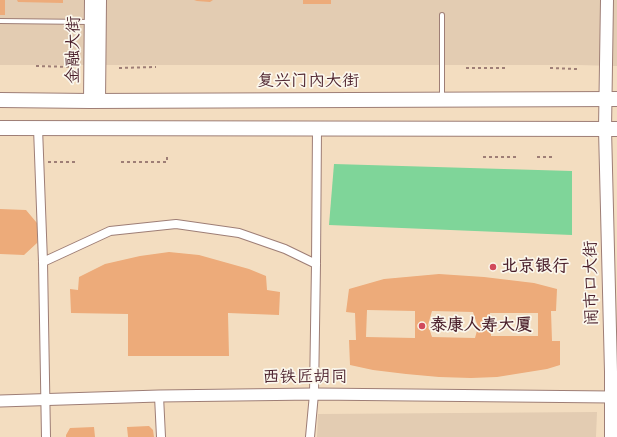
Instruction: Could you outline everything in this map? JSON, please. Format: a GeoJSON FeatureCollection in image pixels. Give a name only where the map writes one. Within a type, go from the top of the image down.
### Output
{"type":"FeatureCollection","features":[{"type":"Feature","properties":{"kind":"highway","name":"复兴门内大街"},"geometry":{"type":"LineString","coordinates":[[0,100],[611,100]]}},
{"type":"Feature","properties":{"kind":"highway"},"geometry":{"type":"LineString","coordinates":[[0,128],[611,129]]}},
{"type":"Feature","properties":{"kind":"main road","name":"金融大街"},"geometry":{"type":"LineString","coordinates":[[91,0],[94,101]]}},
{"type":"Feature","properties":{"kind":"main road"},"geometry":{"type":"LineString","coordinates":[[94,101],[100,0]]}},
{"type":"Feature","properties":{"kind":"main road","name":"闹市口大街"},"geometry":{"type":"LineString","coordinates":[[607,0],[611,100],[612,437]]}},
{"type":"Feature","properties":{"kind":"street"},"geometry":{"type":"LineString","coordinates":[[38,128],[44,262],[46,437]]}},
{"type":"Feature","properties":{"kind":"street"},"geometry":{"type":"LineString","coordinates":[[310,437],[314,394],[317,129]]}},
{"type":"Feature","properties":{"kind":"street"},"geometry":{"type":"LineString","coordinates":[[44,262],[110,231],[176,224],[239,233],[285,249],[316,264]]}},
{"type":"Feature","properties":{"kind":"street","name":"西铁匠胡同"},"geometry":{"type":"LineString","coordinates":[[0,401],[159,396],[314,394],[611,397]]}},
{"type":"Feature","properties":{"kind":"street"},"geometry":{"type":"LineString","coordinates":[[159,396],[161,437]]}},
{"type":"Feature","properties":{"kind":"lane"},"geometry":{"type":"LineString","coordinates":[[442,15],[442,100]]}},
{"type":"Feature","properties":{"kind":"lane"},"geometry":{"type":"LineString","coordinates":[[0,21],[91,22]]}},
{"type":"Feature","properties":{"kind":"path"},"geometry":{"type":"LineString","coordinates":[[36,66],[74,67]]}},
{"type":"Feature","properties":{"kind":"path"},"geometry":{"type":"LineString","coordinates":[[120,68],[156,67]]}},
{"type":"Feature","properties":{"kind":"path"},"geometry":{"type":"LineString","coordinates":[[466,68],[505,68]]}},
{"type":"Feature","properties":{"kind":"path"},"geometry":{"type":"LineString","coordinates":[[550,68],[577,69]]}},
{"type":"Feature","properties":{"kind":"path"},"geometry":{"type":"LineString","coordinates":[[121,162],[167,162],[167,155]]}},
{"type":"Feature","properties":{"kind":"path"},"geometry":{"type":"LineString","coordinates":[[483,157],[516,157]]}},
{"type":"Feature","properties":{"kind":"path"},"geometry":{"type":"LineString","coordinates":[[537,157],[555,157]]}},
{"type":"Feature","properties":{"kind":"path"},"geometry":{"type":"LineString","coordinates":[[48,162],[78,162]]}},
{"type":"Feature","properties":{"kind":"shaded area"},"geometry":{"type":"Polygon","coordinates":[[[0,0],[617,0],[617,66],[0,65],[0,0]]]}},
{"type":"Feature","properties":{"kind":"shaded area"},"geometry":{"type":"Polygon","coordinates":[[[597,412],[596,437],[317,437],[318,414],[597,412]]]}},
{"type":"Feature","properties":{"kind":"green space"},"geometry":{"type":"Polygon","coordinates":[[[334,164],[572,171],[572,235],[329,225],[334,164]]]}},
{"type":"Feature","properties":{"kind":"building"},"geometry":{"type":"Polygon","coordinates":[[[0,0],[5,0],[5,15],[0,15],[0,0]]]}},
{"type":"Feature","properties":{"kind":"building"},"geometry":{"type":"Polygon","coordinates":[[[17,0],[63,0],[63,3],[18,2],[17,0]]]}},
{"type":"Feature","properties":{"kind":"building"},"geometry":{"type":"Polygon","coordinates":[[[194,0],[213,0],[210,2],[194,0]]]}},
{"type":"Feature","properties":{"kind":"building"},"geometry":{"type":"Polygon","coordinates":[[[303,0],[331,0],[331,4],[303,4],[303,0]]]}},
{"type":"Feature","properties":{"kind":"building"},"geometry":{"type":"Polygon","coordinates":[[[0,209],[26,210],[37,223],[37,243],[24,255],[0,254],[0,209]]]}},
{"type":"Feature","properties":{"kind":"building"},"geometry":{"type":"Polygon","coordinates":[[[169,252],[199,255],[249,269],[266,276],[267,290],[280,292],[279,315],[228,313],[229,356],[128,356],[128,314],[71,313],[70,289],[78,290],[79,277],[105,264],[140,256],[169,252]]]}},
{"type":"Feature","properties":{"kind":"building","name":"泰康人寿大厦"},"geometry":{"type":"Polygon","coordinates":[[[439,274],[484,277],[534,283],[557,289],[556,311],[551,311],[552,341],[560,341],[560,365],[547,369],[497,377],[471,378],[406,374],[373,370],[350,365],[349,340],[356,340],[355,313],[346,312],[349,289],[384,279],[439,274]],[[367,310],[366,337],[415,338],[415,311],[367,310]],[[432,311],[428,325],[432,337],[475,338],[478,327],[473,312],[432,311]],[[490,313],[491,336],[538,336],[538,313],[490,313]]]}},
{"type":"Feature","properties":{"kind":"building"},"geometry":{"type":"Polygon","coordinates":[[[149,426],[153,430],[154,437],[128,437],[127,427],[149,426]]]}},
{"type":"Feature","properties":{"kind":"building"},"geometry":{"type":"Polygon","coordinates":[[[94,427],[95,437],[66,437],[70,428],[94,427]]]}},
{"type":"Feature","properties":{"kind":"place","name":"北京银行"},"geometry":{"type":"Point","coordinates":[493,267]}},
{"type":"Feature","properties":{"kind":"place","name":"泰康人寿大厦"},"geometry":{"type":"Point","coordinates":[422,326]}}]}
